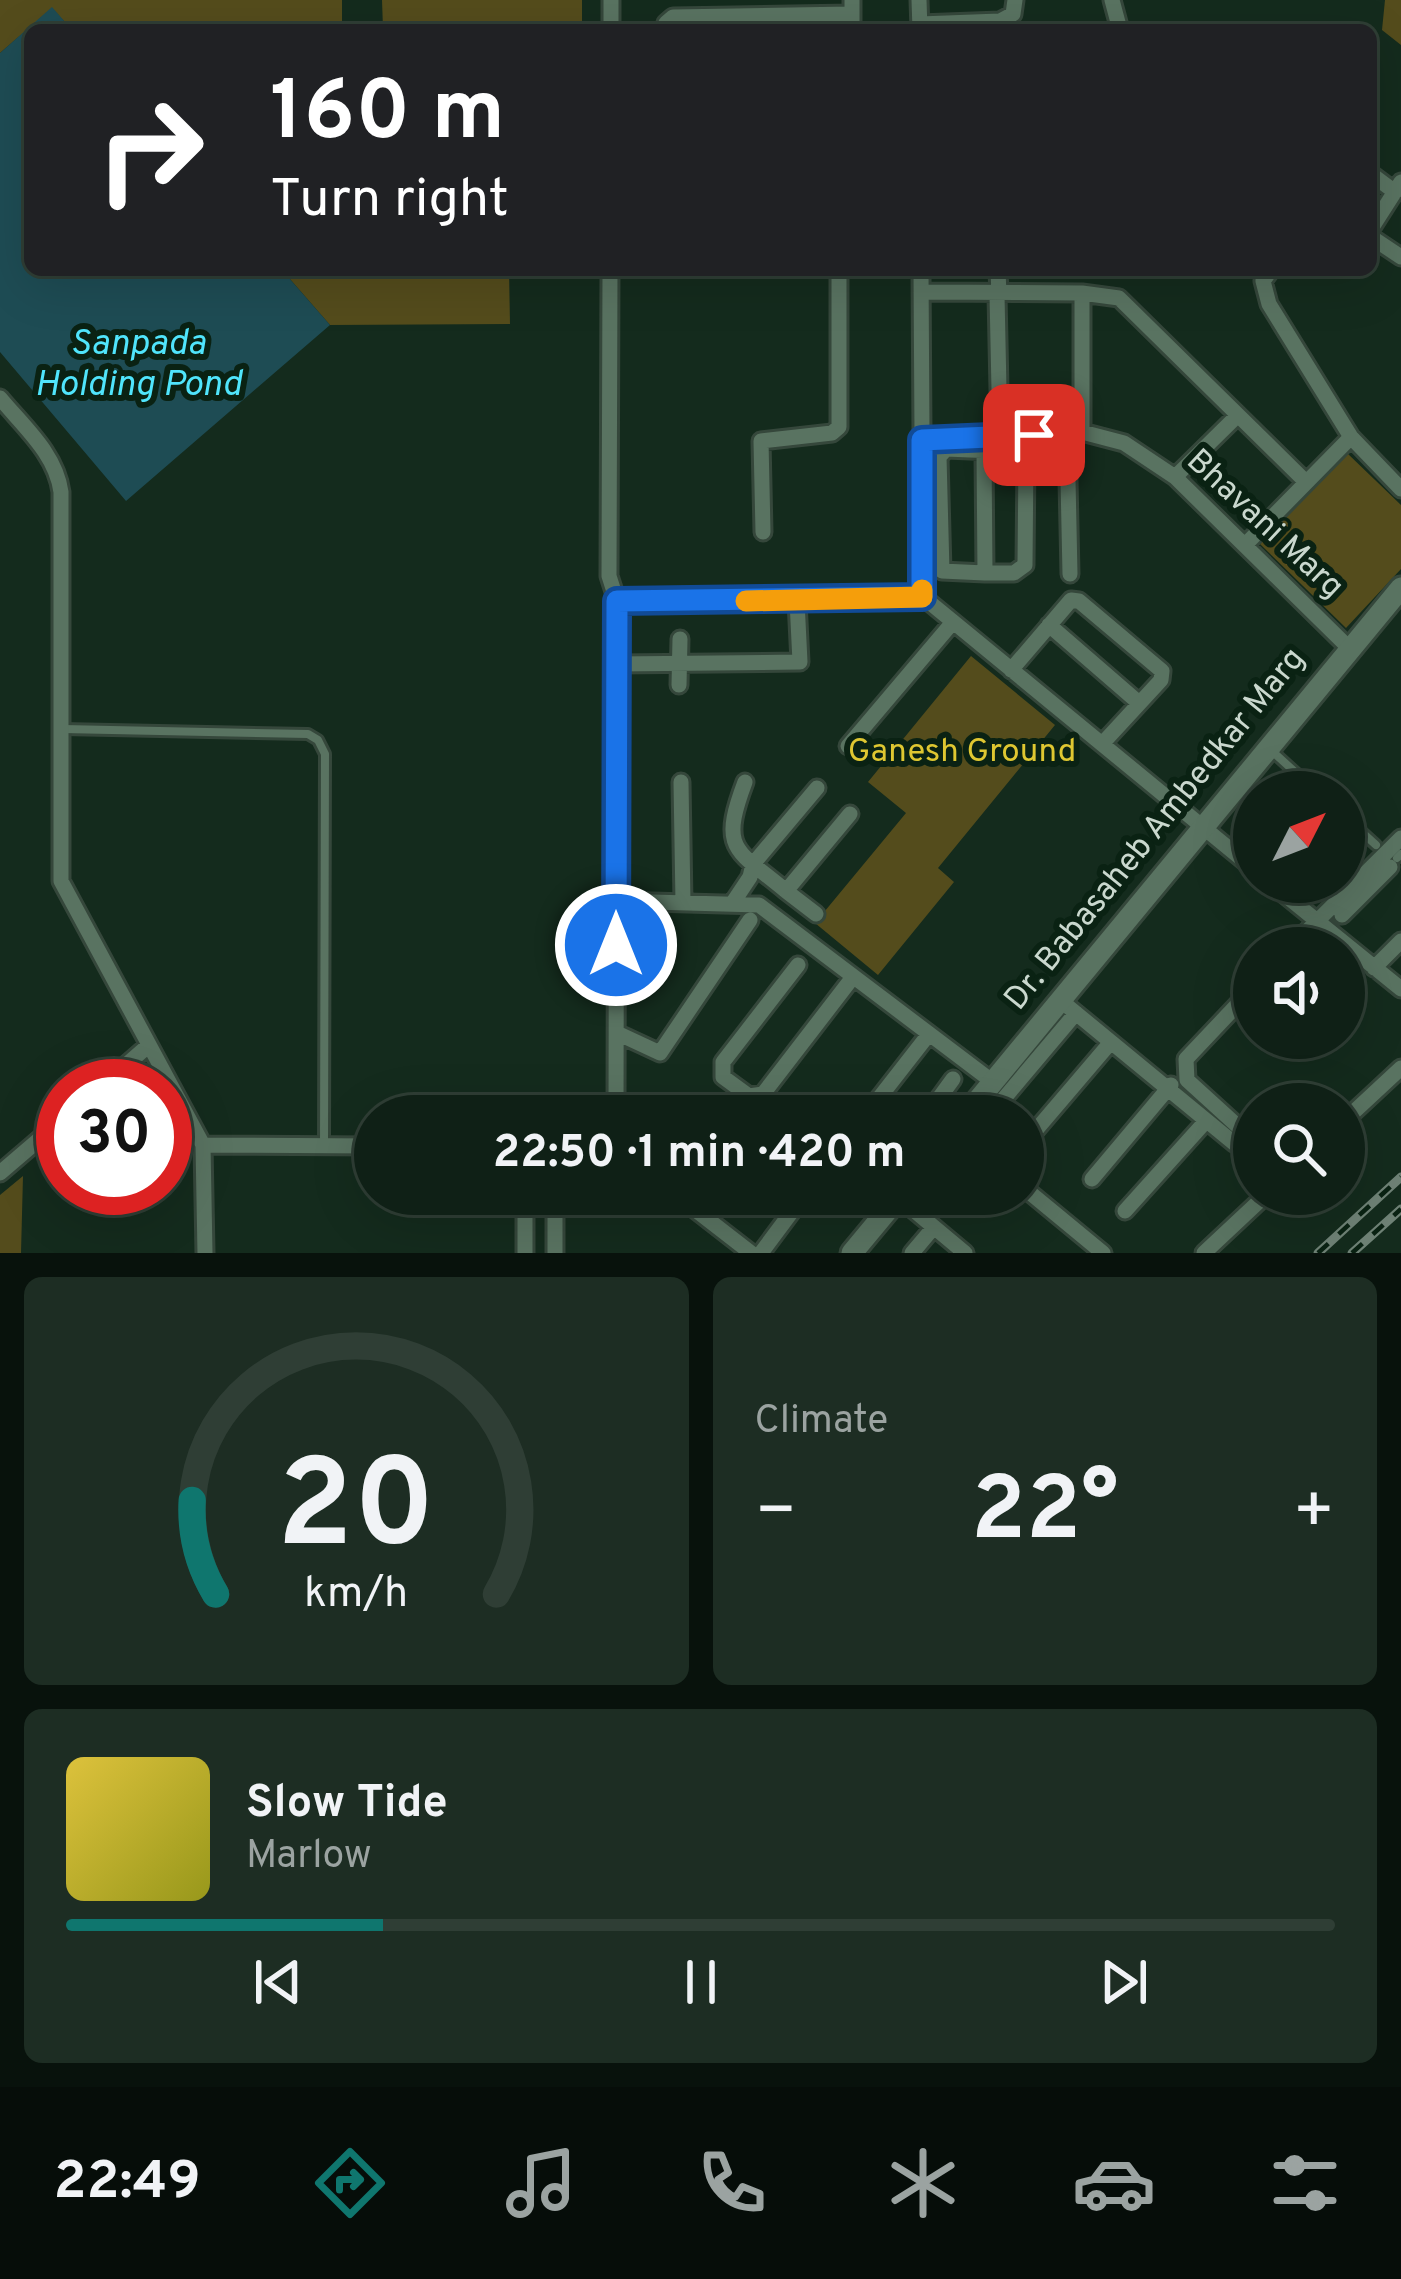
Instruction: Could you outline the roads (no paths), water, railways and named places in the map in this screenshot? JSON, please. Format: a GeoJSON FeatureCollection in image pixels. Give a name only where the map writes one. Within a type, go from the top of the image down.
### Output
{"type":"FeatureCollection","features":[{"type":"Feature","properties":{"kind":"main road","name":"Dr. Babasaheb Ambedkar Marg"},"geometry":{"type":"LineString","coordinates":[[993,1095],[1068,1006],[1203,827],[1401,588]]}},
{"type":"Feature","properties":{"kind":"main road"},"geometry":{"type":"LineString","coordinates":[[861,1250],[886,1215]]}},
{"type":"Feature","properties":{"kind":"street"},"geometry":{"type":"LineString","coordinates":[[960,24],[1000,21],[1012,14],[1015,0]]}},
{"type":"Feature","properties":{"kind":"street"},"geometry":{"type":"LineString","coordinates":[[666,24],[673,17],[852,15]]}},
{"type":"Feature","properties":{"kind":"street"},"geometry":{"type":"LineString","coordinates":[[1377,223],[1399,185]]}},
{"type":"Feature","properties":{"kind":"street"},"geometry":{"type":"LineString","coordinates":[[1377,238],[1401,256]]}},
{"type":"Feature","properties":{"kind":"street"},"geometry":{"type":"LineString","coordinates":[[610,276],[609,576],[617,601],[616,1095]]}},
{"type":"Feature","properties":{"kind":"street"},"geometry":{"type":"LineString","coordinates":[[763,532],[761,441],[832,433],[839,427],[839,276]]}},
{"type":"Feature","properties":{"kind":"street"},"geometry":{"type":"LineString","coordinates":[[921,276],[922,597]]}},
{"type":"Feature","properties":{"kind":"street"},"geometry":{"type":"LineString","coordinates":[[985,573],[998,276]]}},
{"type":"Feature","properties":{"kind":"street"},"geometry":{"type":"LineString","coordinates":[[1266,276],[1269,304],[1351,437],[1401,489]]}},
{"type":"Feature","properties":{"kind":"street"},"geometry":{"type":"LineString","coordinates":[[921,292],[1082,292],[1119,298],[1306,482]]}},
{"type":"Feature","properties":{"kind":"street"},"geometry":{"type":"LineString","coordinates":[[1070,574],[1082,292]]}},
{"type":"Feature","properties":{"kind":"street"},"geometry":{"type":"LineString","coordinates":[[0,398],[58,473],[61,881],[202,1145],[205,1253]]}},
{"type":"Feature","properties":{"kind":"street"},"geometry":{"type":"LineString","coordinates":[[1175,477],[1238,415]]}},
{"type":"Feature","properties":{"kind":"street","name":"Bhavani Marg"},"geometry":{"type":"LineString","coordinates":[[922,440],[990,442],[1075,432],[1124,443],[1175,477],[1348,647]]}},
{"type":"Feature","properties":{"kind":"street"},"geometry":{"type":"LineString","coordinates":[[1245,545],[1351,437]]}},
{"type":"Feature","properties":{"kind":"street"},"geometry":{"type":"LineString","coordinates":[[990,442],[1026,456],[1025,565],[1014,574],[985,573],[942,571],[939,457],[946,449],[990,442]]}},
{"type":"Feature","properties":{"kind":"street"},"geometry":{"type":"LineString","coordinates":[[617,601],[922,597],[1233,852]]}},
{"type":"Feature","properties":{"kind":"street"},"geometry":{"type":"LineString","coordinates":[[1011,670],[1071,600],[1079,601],[1162,671],[1161,680],[1102,744]]}},
{"type":"Feature","properties":{"kind":"street"},"geometry":{"type":"LineString","coordinates":[[617,664],[800,662],[797,601]]}},
{"type":"Feature","properties":{"kind":"street"},"geometry":{"type":"LineString","coordinates":[[848,746],[953,622]]}},
{"type":"Feature","properties":{"kind":"street"},"geometry":{"type":"LineString","coordinates":[[1049,625],[1139,704]]}},
{"type":"Feature","properties":{"kind":"street"},"geometry":{"type":"LineString","coordinates":[[679,685],[680,639]]}},
{"type":"Feature","properties":{"kind":"street"},"geometry":{"type":"LineString","coordinates":[[681,782],[683,903]]}},
{"type":"Feature","properties":{"kind":"street"},"geometry":{"type":"LineString","coordinates":[[745,782],[733,818],[734,845],[742,858],[816,914]]}},
{"type":"Feature","properties":{"kind":"street"},"geometry":{"type":"LineString","coordinates":[[732,904],[753,864],[817,788]]}},
{"type":"Feature","properties":{"kind":"street"},"geometry":{"type":"LineString","coordinates":[[786,891],[850,814]]}},
{"type":"Feature","properties":{"kind":"street"},"geometry":{"type":"LineString","coordinates":[[1342,915],[1393,857]]}},
{"type":"Feature","properties":{"kind":"street"},"geometry":{"type":"LineString","coordinates":[[1310,927],[1393,857]]}},
{"type":"Feature","properties":{"kind":"street"},"geometry":{"type":"LineString","coordinates":[[616,901],[759,905],[997,1092]]}},
{"type":"Feature","properties":{"kind":"street"},"geometry":{"type":"LineString","coordinates":[[1294,903],[1401,989]]}},
{"type":"Feature","properties":{"kind":"street"},"geometry":{"type":"LineString","coordinates":[[617,1033],[660,1053],[750,920]]}},
{"type":"Feature","properties":{"kind":"street"},"geometry":{"type":"LineString","coordinates":[[1374,968],[1401,941]]}},
{"type":"Feature","properties":{"kind":"street"},"geometry":{"type":"LineString","coordinates":[[798,965],[723,1062],[723,1077],[754,1097],[764,1094],[853,977]]}},
{"type":"Feature","properties":{"kind":"street"},"geometry":{"type":"LineString","coordinates":[[1068,1006],[1233,1143]]}},
{"type":"Feature","properties":{"kind":"street"},"geometry":{"type":"LineString","coordinates":[[1233,1009],[1186,1059],[1184,1070],[1187,1080],[1233,1122]]}},
{"type":"Feature","properties":{"kind":"street"},"geometry":{"type":"LineString","coordinates":[[881,1095],[929,1034]]}},
{"type":"Feature","properties":{"kind":"street"},"geometry":{"type":"LineString","coordinates":[[1044,1121],[1111,1042]]}},
{"type":"Feature","properties":{"kind":"street"},"geometry":{"type":"LineString","coordinates":[[133,1059],[149,1045]]}},
{"type":"Feature","properties":{"kind":"street"},"geometry":{"type":"LineString","coordinates":[[1365,1101],[1401,1068]]}},
{"type":"Feature","properties":{"kind":"street"},"geometry":{"type":"LineString","coordinates":[[1092,1179],[1184,1070]]}},
{"type":"Feature","properties":{"kind":"street"},"geometry":{"type":"LineString","coordinates":[[941,1095],[952,1079]]}},
{"type":"Feature","properties":{"kind":"street"},"geometry":{"type":"LineString","coordinates":[[1125,1210],[1206,1121]]}},
{"type":"Feature","properties":{"kind":"street"},"geometry":{"type":"LineString","coordinates":[[0,1174],[36,1143]]}},
{"type":"Feature","properties":{"kind":"street"},"geometry":{"type":"LineString","coordinates":[[202,1145],[354,1146]]}},
{"type":"Feature","properties":{"kind":"street"},"geometry":{"type":"LineString","coordinates":[[1044,1204],[1103,1253]]}},
{"type":"Feature","properties":{"kind":"street"},"geometry":{"type":"LineString","coordinates":[[525,1215],[525,1253]]}},
{"type":"Feature","properties":{"kind":"street"},"geometry":{"type":"LineString","coordinates":[[555,1215],[555,1253]]}},
{"type":"Feature","properties":{"kind":"street"},"geometry":{"type":"LineString","coordinates":[[702,1215],[751,1253]]}},
{"type":"Feature","properties":{"kind":"street"},"geometry":{"type":"LineString","coordinates":[[760,1253],[788,1215]]}},
{"type":"Feature","properties":{"kind":"street"},"geometry":{"type":"LineString","coordinates":[[921,1215],[965,1253]]}},
{"type":"Feature","properties":{"kind":"street"},"geometry":{"type":"LineString","coordinates":[[1204,1253],[1245,1215]]}},
{"type":"Feature","properties":{"kind":"street"},"geometry":{"type":"LineString","coordinates":[[912,1253],[934,1227]]}},
{"type":"Feature","properties":{"kind":"lane"},"geometry":{"type":"LineString","coordinates":[[63,729],[308,734],[318,740],[325,754],[324,1146]]}},
{"type":"Feature","properties":{"kind":"lane"},"geometry":{"type":"LineString","coordinates":[[1268,747],[1295,771]]}},
{"type":"Feature","properties":{"kind":"lane"},"geometry":{"type":"LineString","coordinates":[[1365,834],[1393,857]]}},
{"type":"Feature","properties":{"kind":"water","name":"Sanpada Holding Pond"},"geometry":{"type":"Polygon","coordinates":[[[52,7],[67,24],[33,24],[52,7]]]}},
{"type":"Feature","properties":{"kind":"water","name":"Sanpada Holding Pond"},"geometry":{"type":"Polygon","coordinates":[[[24,32],[24,276],[287,276],[330,325],[126,501],[0,352],[0,53],[24,32]]]}},
{"type":"Feature","properties":{"kind":"railway"},"geometry":{"type":"LineString","coordinates":[[1318,1253],[1401,1177]]}},
{"type":"Feature","properties":{"kind":"railway"},"geometry":{"type":"LineString","coordinates":[[1352,1253],[1401,1209]]}},
{"type":"Feature","properties":{"kind":"park label","name":"Ganesh Ground"},"geometry":{"type":"Point","coordinates":[962,753]}}]}
